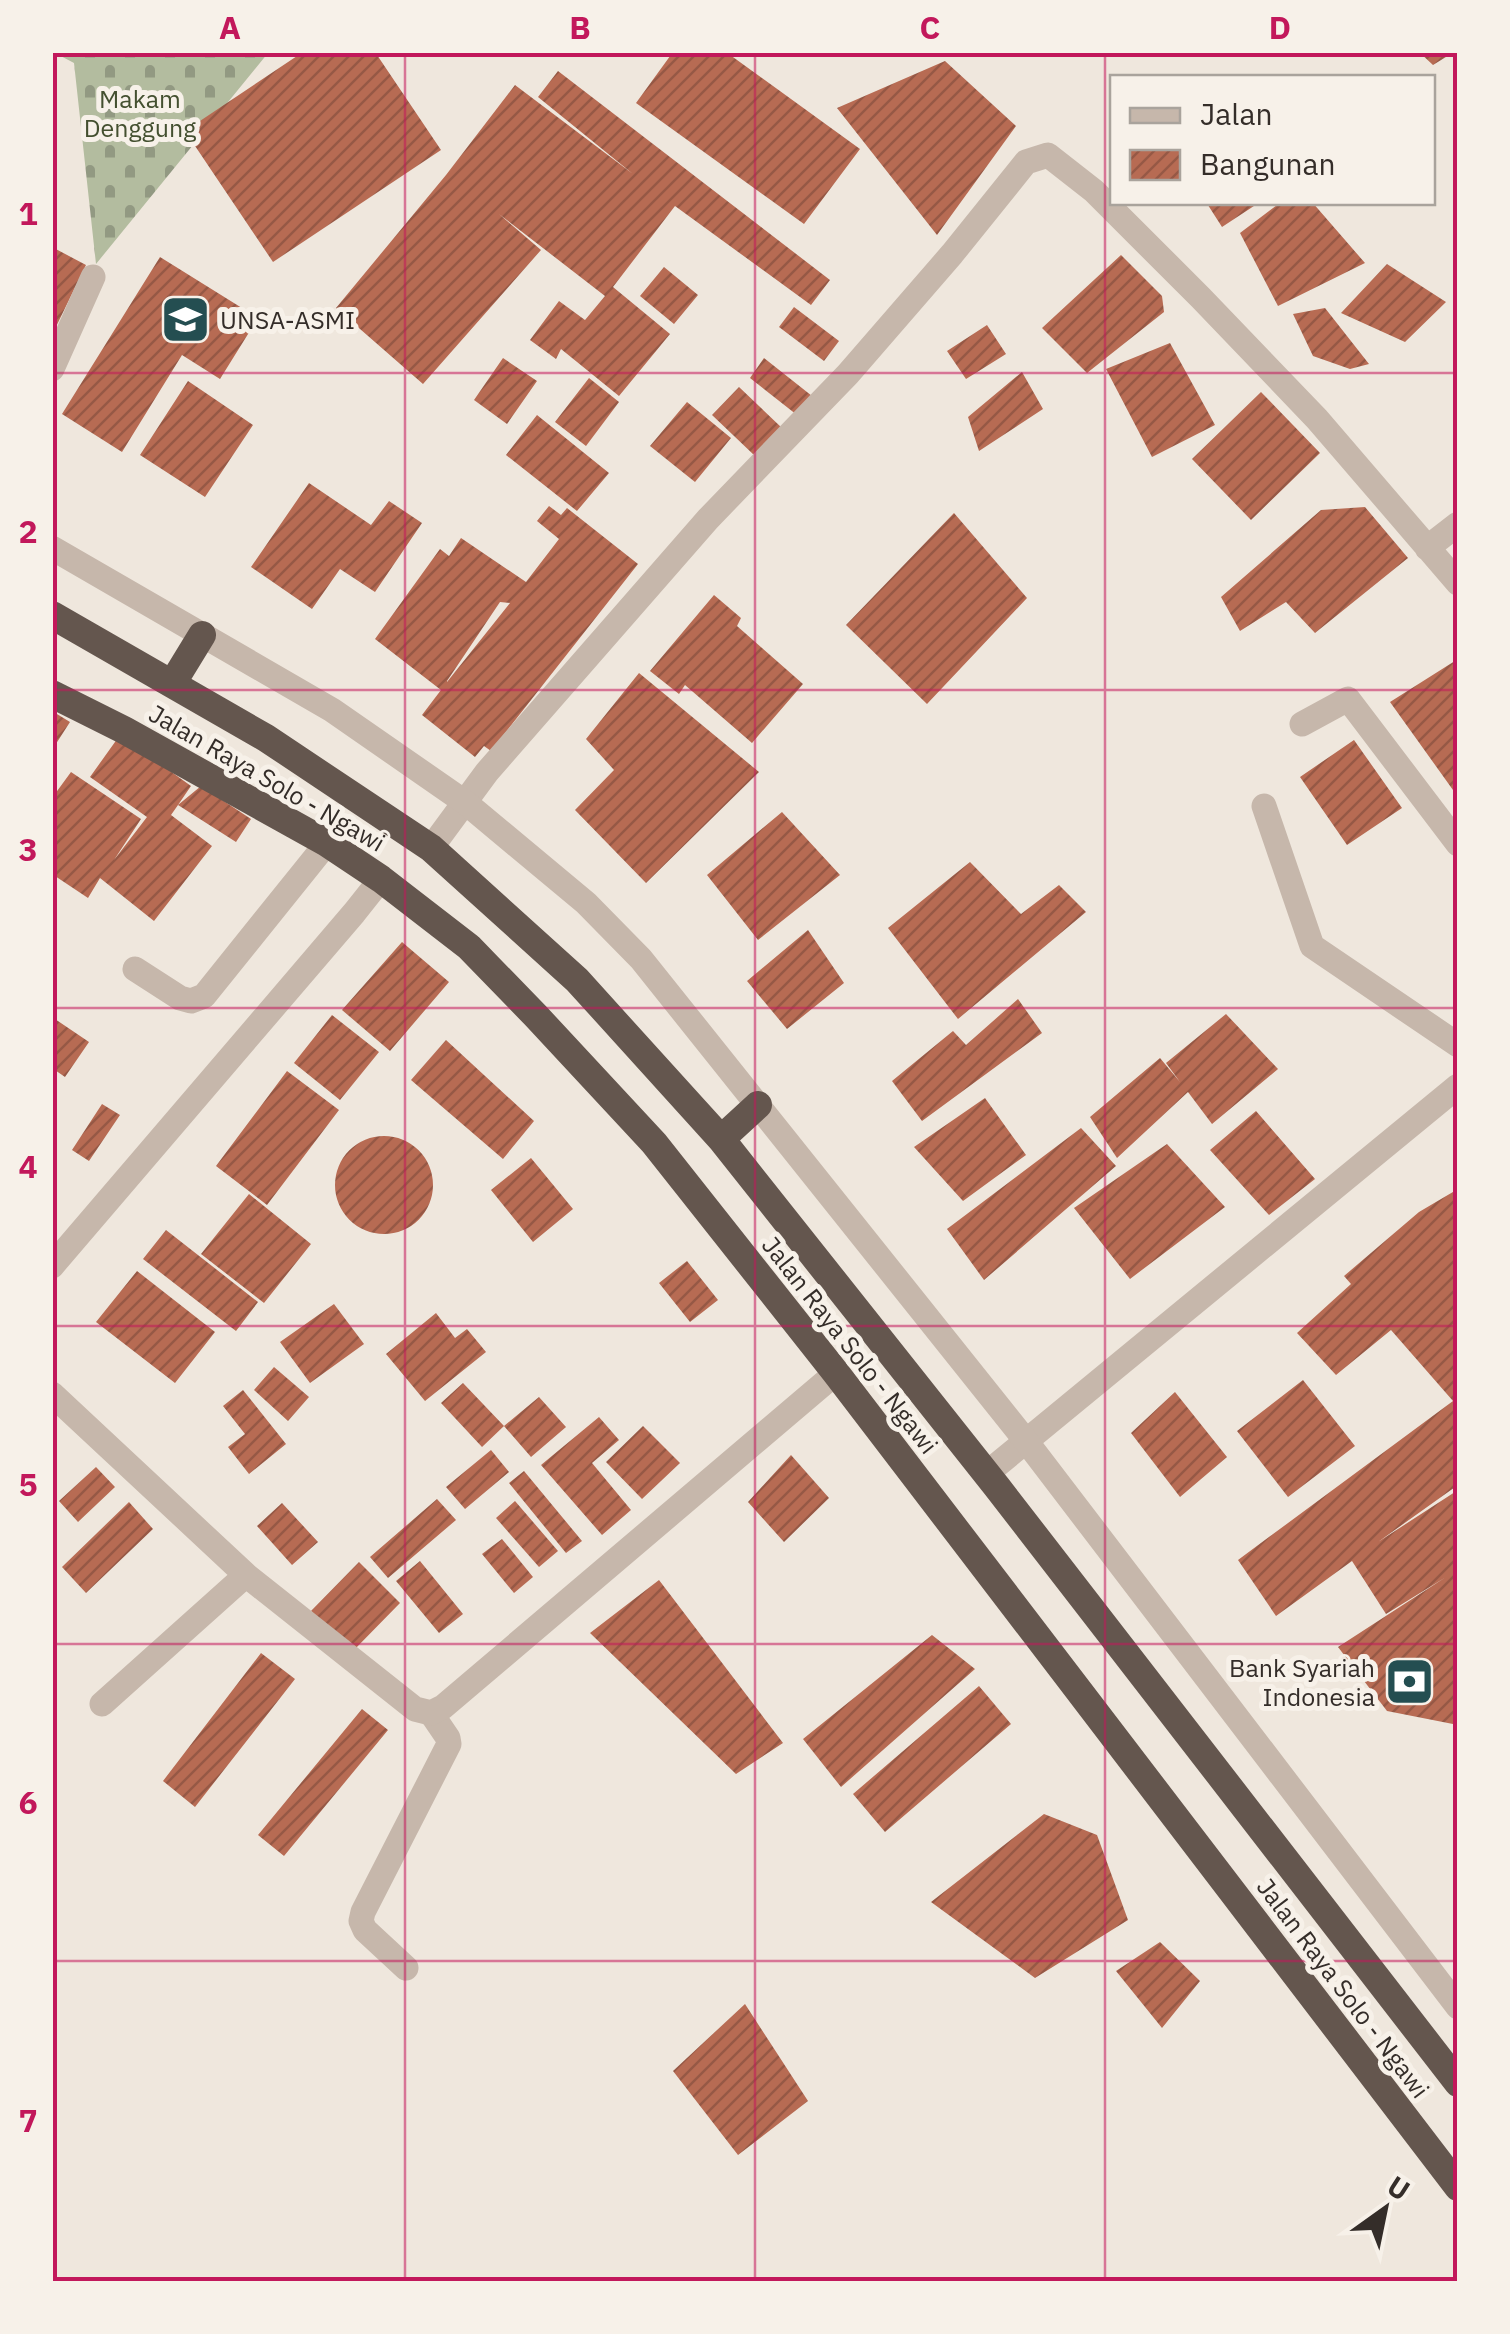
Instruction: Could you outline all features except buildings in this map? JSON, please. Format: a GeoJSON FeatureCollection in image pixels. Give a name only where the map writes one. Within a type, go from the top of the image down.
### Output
{"type":"FeatureCollection","features":[{"type":"Feature","properties":{"kind":"highway","name":"Jalan Raya Solo - Ngawi"},"geometry":{"type":"LineString","coordinates":[[52,615],[266,738],[431,848],[578,980],[721,1140],[986,1474],[1458,2083]]}},
{"type":"Feature","properties":{"kind":"highway"},"geometry":{"type":"LineString","coordinates":[[172,684],[202,635]]}},
{"type":"Feature","properties":{"kind":"highway","name":"Jalan Raya Solo - Ngawi"},"geometry":{"type":"LineString","coordinates":[[52,694],[327,843],[381,879],[469,948],[536,1016],[654,1143],[836,1373],[1458,2186]]}},
{"type":"Feature","properties":{"kind":"highway"},"geometry":{"type":"LineString","coordinates":[[721,1140],[758,1105]]}},
{"type":"Feature","properties":{"kind":"street"},"geometry":{"type":"LineString","coordinates":[[431,848],[488,772],[708,519],[848,374],[1026,162],[1048,155],[1094,191],[1317,418],[1458,583]]}},
{"type":"Feature","properties":{"kind":"street"},"geometry":{"type":"LineString","coordinates":[[52,369],[93,277]]}},
{"type":"Feature","properties":{"kind":"street"},"geometry":{"type":"LineString","coordinates":[[1426,548],[1458,524]]}},
{"type":"Feature","properties":{"kind":"street"},"geometry":{"type":"LineString","coordinates":[[52,548],[332,710],[466,803],[586,903],[613,931],[758,1105],[1026,1442],[1458,2007]]}},
{"type":"Feature","properties":{"kind":"street"},"geometry":{"type":"LineString","coordinates":[[1302,724],[1348,698],[1458,844]]}},
{"type":"Feature","properties":{"kind":"street"},"geometry":{"type":"LineString","coordinates":[[1264,806],[1312,946],[1458,1044]]}},
{"type":"Feature","properties":{"kind":"street"},"geometry":{"type":"LineString","coordinates":[[135,969],[180,998],[191,1001],[204,996],[327,843]]}},
{"type":"Feature","properties":{"kind":"street"},"geometry":{"type":"LineString","coordinates":[[52,1266],[381,879]]}},
{"type":"Feature","properties":{"kind":"street"},"geometry":{"type":"LineString","coordinates":[[986,1474],[1458,1086]]}},
{"type":"Feature","properties":{"kind":"street"},"geometry":{"type":"LineString","coordinates":[[52,1394],[246,1575],[416,1710],[431,1713],[443,1707],[836,1373]]}},
{"type":"Feature","properties":{"kind":"street"},"geometry":{"type":"LineString","coordinates":[[102,1704],[246,1575]]}},
{"type":"Feature","properties":{"kind":"street"},"geometry":{"type":"LineString","coordinates":[[406,1968],[365,1930],[362,1921],[363,1912],[449,1744],[431,1713]]}},
{"type":"Feature","properties":{"kind":"green space","name":"Makam Denggung"},"geometry":{"type":"Polygon","coordinates":[[[55,53],[268,53],[96,264],[74,63],[55,53]]]}},
{"type":"Feature","properties":{"kind":"place","name":"UNSA-ASMI"},"geometry":{"type":"Point","coordinates":[185,320]}},
{"type":"Feature","properties":{"kind":"place","name":"Bank Syariah Indonesia"},"geometry":{"type":"Point","coordinates":[1410,1682]}}]}
